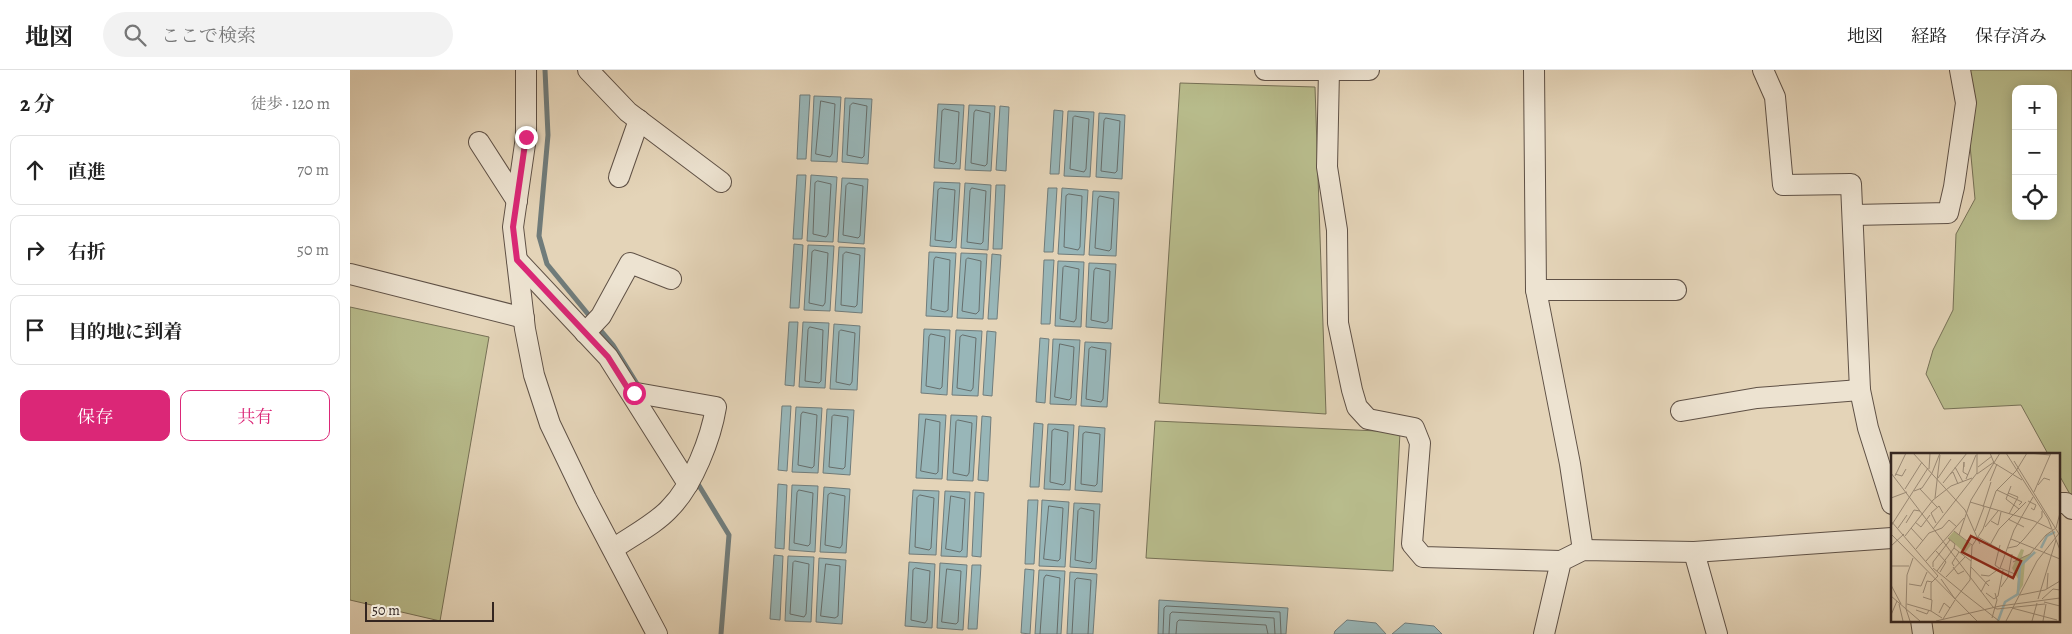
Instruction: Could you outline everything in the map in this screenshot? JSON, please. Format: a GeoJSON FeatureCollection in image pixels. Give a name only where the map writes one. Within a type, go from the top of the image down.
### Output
{"type":"FeatureCollection","features":[{"type":"Feature","properties":{"kind":"street"},"geometry":{"type":"LineString","coordinates":[[526,70],[526,137],[513,227],[524,318],[534,376],[550,424],[586,499],[657,634]]}},
{"type":"Feature","properties":{"kind":"street"},"geometry":{"type":"LineString","coordinates":[[588,70],[628,112],[721,182]]}},
{"type":"Feature","properties":{"kind":"street"},"geometry":{"type":"LineString","coordinates":[[1265,70],[1369,70]]}},
{"type":"Feature","properties":{"kind":"street"},"geometry":{"type":"LineString","coordinates":[[1329,70],[1327,167],[1337,230],[1338,323],[1357,407],[1368,419],[1414,428],[1420,443],[1412,544],[1423,557],[1561,561],[1583,550],[1694,552],[1891,538]]}},
{"type":"Feature","properties":{"kind":"street"},"geometry":{"type":"LineString","coordinates":[[1534,70],[1536,290],[1570,464],[1583,550]]}},
{"type":"Feature","properties":{"kind":"street"},"geometry":{"type":"LineString","coordinates":[[1763,70],[1775,97],[1783,185],[1851,184],[1860,390],[1868,428],[1891,501]]}},
{"type":"Feature","properties":{"kind":"street"},"geometry":{"type":"LineString","coordinates":[[1853,215],[1948,213],[1954,187],[1966,103],[1960,70]]}},
{"type":"Feature","properties":{"kind":"street"},"geometry":{"type":"LineString","coordinates":[[619,177],[639,120]]}},
{"type":"Feature","properties":{"kind":"street"},"geometry":{"type":"LineString","coordinates":[[479,142],[517,201]]}},
{"type":"Feature","properties":{"kind":"street"},"geometry":{"type":"LineString","coordinates":[[517,260],[586,332],[639,393],[691,477]]}},
{"type":"Feature","properties":{"kind":"street"},"geometry":{"type":"LineString","coordinates":[[586,332],[601,316],[630,264],[671,279]]}},
{"type":"Feature","properties":{"kind":"street"},"geometry":{"type":"LineString","coordinates":[[350,274],[524,318]]}},
{"type":"Feature","properties":{"kind":"street"},"geometry":{"type":"LineString","coordinates":[[1536,290],[1676,290]]}},
{"type":"Feature","properties":{"kind":"street"},"geometry":{"type":"LineString","coordinates":[[1681,411],[1757,398],[1860,390]]}},
{"type":"Feature","properties":{"kind":"street"},"geometry":{"type":"LineString","coordinates":[[613,549],[670,509],[691,477],[713,425],[716,407],[639,393]]}},
{"type":"Feature","properties":{"kind":"street"},"geometry":{"type":"LineString","coordinates":[[2060,503],[2066,503],[2072,509]]}},
{"type":"Feature","properties":{"kind":"street"},"geometry":{"type":"LineString","coordinates":[[1694,552],[1718,634]]}},
{"type":"Feature","properties":{"kind":"street"},"geometry":{"type":"LineString","coordinates":[[1544,634],[1561,561]]}},
{"type":"Feature","properties":{"kind":"green space"},"geometry":{"type":"Polygon","coordinates":[[[1963,70],[2072,70],[2072,498],[2060,477],[2060,453],[2047,453],[2021,405],[1944,409],[1926,374],[1933,350],[1953,310],[1956,234],[1975,199],[1963,70]]]}},
{"type":"Feature","properties":{"kind":"green space"},"geometry":{"type":"Polygon","coordinates":[[[1180,83],[1315,87],[1326,414],[1159,403],[1180,83]]]}},
{"type":"Feature","properties":{"kind":"green space"},"geometry":{"type":"Polygon","coordinates":[[[350,307],[489,337],[440,621],[350,600],[350,307]]]}},
{"type":"Feature","properties":{"kind":"green space"},"geometry":{"type":"Polygon","coordinates":[[[1155,421],[1400,432],[1393,571],[1146,558],[1155,421]]]}},
{"type":"Feature","properties":{"kind":"water"},"geometry":{"type":"Polygon","coordinates":[[[800,95],[810,95],[806,159],[797,159],[800,95]]]}},
{"type":"Feature","properties":{"kind":"water"},"geometry":{"type":"Polygon","coordinates":[[[814,96],[841,97],[837,162],[811,161],[814,96]]]}},
{"type":"Feature","properties":{"kind":"water"},"geometry":{"type":"Polygon","coordinates":[[[845,98],[872,99],[868,164],[842,162],[845,98]]]}},
{"type":"Feature","properties":{"kind":"water"},"geometry":{"type":"Polygon","coordinates":[[[938,104],[964,105],[960,169],[934,168],[938,104]]]}},
{"type":"Feature","properties":{"kind":"water"},"geometry":{"type":"Polygon","coordinates":[[[969,105],[995,106],[991,171],[965,170],[969,105]]]}},
{"type":"Feature","properties":{"kind":"water"},"geometry":{"type":"Polygon","coordinates":[[[1000,106],[1009,107],[1006,171],[996,170],[1000,106]]]}},
{"type":"Feature","properties":{"kind":"water"},"geometry":{"type":"Polygon","coordinates":[[[1054,110],[1063,111],[1059,174],[1050,174],[1054,110]]]}},
{"type":"Feature","properties":{"kind":"water"},"geometry":{"type":"Polygon","coordinates":[[[1068,111],[1094,112],[1090,177],[1064,176],[1068,111]]]}},
{"type":"Feature","properties":{"kind":"water"},"geometry":{"type":"Polygon","coordinates":[[[1099,113],[1125,115],[1122,179],[1096,177],[1099,113]]]}},
{"type":"Feature","properties":{"kind":"water"},"geometry":{"type":"Polygon","coordinates":[[[797,175],[806,175],[802,239],[793,239],[797,175]]]}},
{"type":"Feature","properties":{"kind":"water"},"geometry":{"type":"Polygon","coordinates":[[[811,175],[837,177],[833,242],[807,241],[811,175]]]}},
{"type":"Feature","properties":{"kind":"water"},"geometry":{"type":"Polygon","coordinates":[[[842,178],[868,179],[864,244],[838,242],[842,178]]]}},
{"type":"Feature","properties":{"kind":"water"},"geometry":{"type":"Polygon","coordinates":[[[934,182],[960,183],[956,248],[930,246],[934,182]]]}},
{"type":"Feature","properties":{"kind":"water"},"geometry":{"type":"Polygon","coordinates":[[[965,183],[991,185],[988,250],[961,248],[965,183]]]}},
{"type":"Feature","properties":{"kind":"water"},"geometry":{"type":"Polygon","coordinates":[[[996,185],[1005,185],[1002,249],[993,249],[996,185]]]}},
{"type":"Feature","properties":{"kind":"water"},"geometry":{"type":"Polygon","coordinates":[[[1048,188],[1057,188],[1053,252],[1044,252],[1048,188]]]}},
{"type":"Feature","properties":{"kind":"water"},"geometry":{"type":"Polygon","coordinates":[[[1062,188],[1088,190],[1084,255],[1058,254],[1062,188]]]}},
{"type":"Feature","properties":{"kind":"water"},"geometry":{"type":"Polygon","coordinates":[[[1093,191],[1119,192],[1116,256],[1089,255],[1093,191]]]}},
{"type":"Feature","properties":{"kind":"water"},"geometry":{"type":"Polygon","coordinates":[[[794,244],[803,245],[799,308],[790,308],[794,244]]]}},
{"type":"Feature","properties":{"kind":"water"},"geometry":{"type":"Polygon","coordinates":[[[808,245],[834,246],[830,311],[804,310],[808,245]]]}},
{"type":"Feature","properties":{"kind":"water"},"geometry":{"type":"Polygon","coordinates":[[[839,247],[865,248],[862,313],[835,311],[839,247]]]}},
{"type":"Feature","properties":{"kind":"water"},"geometry":{"type":"Polygon","coordinates":[[[929,252],[956,253],[952,317],[926,316],[929,252]]]}},
{"type":"Feature","properties":{"kind":"water"},"geometry":{"type":"Polygon","coordinates":[[[961,253],[987,254],[983,319],[957,318],[961,253]]]}},
{"type":"Feature","properties":{"kind":"water"},"geometry":{"type":"Polygon","coordinates":[[[992,254],[1001,255],[997,319],[988,319],[992,254]]]}},
{"type":"Feature","properties":{"kind":"water"},"geometry":{"type":"Polygon","coordinates":[[[1044,260],[1054,260],[1050,324],[1041,324],[1044,260]]]}},
{"type":"Feature","properties":{"kind":"water"},"geometry":{"type":"Polygon","coordinates":[[[1058,261],[1084,262],[1081,327],[1055,326],[1058,261]]]}},
{"type":"Feature","properties":{"kind":"water"},"geometry":{"type":"Polygon","coordinates":[[[1089,263],[1116,264],[1112,329],[1086,327],[1089,263]]]}},
{"type":"Feature","properties":{"kind":"water"},"geometry":{"type":"Polygon","coordinates":[[[789,322],[798,322],[794,386],[785,385],[789,322]]]}},
{"type":"Feature","properties":{"kind":"water"},"geometry":{"type":"Polygon","coordinates":[[[803,322],[829,323],[825,388],[799,387],[803,322]]]}},
{"type":"Feature","properties":{"kind":"water"},"geometry":{"type":"Polygon","coordinates":[[[834,324],[860,326],[857,390],[830,389],[834,324]]]}},
{"type":"Feature","properties":{"kind":"water"},"geometry":{"type":"Polygon","coordinates":[[[924,329],[950,330],[947,395],[921,393],[924,329]]]}},
{"type":"Feature","properties":{"kind":"water"},"geometry":{"type":"Polygon","coordinates":[[[956,330],[982,331],[978,396],[952,395],[956,330]]]}},
{"type":"Feature","properties":{"kind":"water"},"geometry":{"type":"Polygon","coordinates":[[[987,331],[996,332],[992,396],[983,395],[987,331]]]}},
{"type":"Feature","properties":{"kind":"water"},"geometry":{"type":"Polygon","coordinates":[[[1040,338],[1049,339],[1045,403],[1036,402],[1040,338]]]}},
{"type":"Feature","properties":{"kind":"water"},"geometry":{"type":"Polygon","coordinates":[[[1053,339],[1080,340],[1076,405],[1050,404],[1053,339]]]}},
{"type":"Feature","properties":{"kind":"water"},"geometry":{"type":"Polygon","coordinates":[[[1085,342],[1111,343],[1107,407],[1081,406],[1085,342]]]}},
{"type":"Feature","properties":{"kind":"water"},"geometry":{"type":"Polygon","coordinates":[[[782,406],[791,406],[787,471],[778,470],[782,406]]]}},
{"type":"Feature","properties":{"kind":"water"},"geometry":{"type":"Polygon","coordinates":[[[796,407],[822,408],[818,473],[792,472],[796,407]]]}},
{"type":"Feature","properties":{"kind":"water"},"geometry":{"type":"Polygon","coordinates":[[[827,409],[854,410],[850,475],[823,473],[827,409]]]}},
{"type":"Feature","properties":{"kind":"water"},"geometry":{"type":"Polygon","coordinates":[[[919,414],[946,415],[942,479],[916,478],[919,414]]]}},
{"type":"Feature","properties":{"kind":"water"},"geometry":{"type":"Polygon","coordinates":[[[951,415],[977,416],[973,481],[947,480],[951,415]]]}},
{"type":"Feature","properties":{"kind":"water"},"geometry":{"type":"Polygon","coordinates":[[[982,416],[991,417],[988,481],[978,480],[982,416]]]}},
{"type":"Feature","properties":{"kind":"water"},"geometry":{"type":"Polygon","coordinates":[[[1034,423],[1043,424],[1039,487],[1030,487],[1034,423]]]}},
{"type":"Feature","properties":{"kind":"water"},"geometry":{"type":"Polygon","coordinates":[[[1048,424],[1074,425],[1070,490],[1044,489],[1048,424]]]}},
{"type":"Feature","properties":{"kind":"water"},"geometry":{"type":"Polygon","coordinates":[[[1079,426],[1105,428],[1102,492],[1075,490],[1079,426]]]}},
{"type":"Feature","properties":{"kind":"water"},"geometry":{"type":"Polygon","coordinates":[[[778,484],[787,485],[784,549],[775,548],[778,484]]]}},
{"type":"Feature","properties":{"kind":"water"},"geometry":{"type":"Polygon","coordinates":[[[792,485],[818,486],[815,552],[789,550],[792,485]]]}},
{"type":"Feature","properties":{"kind":"water"},"geometry":{"type":"Polygon","coordinates":[[[824,487],[850,489],[846,553],[820,552],[824,487]]]}},
{"type":"Feature","properties":{"kind":"water"},"geometry":{"type":"Polygon","coordinates":[[[913,490],[939,491],[936,555],[909,554],[913,490]]]}},
{"type":"Feature","properties":{"kind":"water"},"geometry":{"type":"Polygon","coordinates":[[[945,491],[970,492],[967,557],[941,556],[945,491]]]}},
{"type":"Feature","properties":{"kind":"water"},"geometry":{"type":"Polygon","coordinates":[[[975,492],[984,493],[981,557],[972,556],[975,492]]]}},
{"type":"Feature","properties":{"kind":"water"},"geometry":{"type":"Polygon","coordinates":[[[1028,500],[1038,500],[1034,564],[1025,564],[1028,500]]]}},
{"type":"Feature","properties":{"kind":"water"},"geometry":{"type":"Polygon","coordinates":[[[1042,500],[1069,502],[1065,567],[1039,566],[1042,500]]]}},
{"type":"Feature","properties":{"kind":"water"},"geometry":{"type":"Polygon","coordinates":[[[1074,503],[1100,504],[1096,569],[1070,567],[1074,503]]]}},
{"type":"Feature","properties":{"kind":"water"},"geometry":{"type":"Polygon","coordinates":[[[774,555],[783,556],[780,620],[770,619],[774,555]]]}},
{"type":"Feature","properties":{"kind":"water"},"geometry":{"type":"Polygon","coordinates":[[[788,556],[814,557],[811,622],[785,621],[788,556]]]}},
{"type":"Feature","properties":{"kind":"water"},"geometry":{"type":"Polygon","coordinates":[[[819,558],[846,560],[842,624],[816,622],[819,558]]]}},
{"type":"Feature","properties":{"kind":"water"},"geometry":{"type":"Polygon","coordinates":[[[909,562],[935,564],[932,628],[905,626],[909,562]]]}},
{"type":"Feature","properties":{"kind":"water"},"geometry":{"type":"Polygon","coordinates":[[[940,563],[967,565],[963,630],[937,628],[940,563]]]}},
{"type":"Feature","properties":{"kind":"water"},"geometry":{"type":"Polygon","coordinates":[[[972,565],[981,565],[977,629],[968,629],[972,565]]]}},
{"type":"Feature","properties":{"kind":"water"},"geometry":{"type":"Polygon","coordinates":[[[1025,569],[1034,570],[1030,634],[1021,633],[1025,569]]]}},
{"type":"Feature","properties":{"kind":"water"},"geometry":{"type":"Polygon","coordinates":[[[1039,570],[1065,571],[1061,634],[1035,634],[1039,570]]]}},
{"type":"Feature","properties":{"kind":"water"},"geometry":{"type":"Polygon","coordinates":[[[1070,572],[1097,574],[1093,634],[1067,634],[1070,572]]]}},
{"type":"Feature","properties":{"kind":"water"},"geometry":{"type":"Polygon","coordinates":[[[1159,600],[1288,608],[1286,634],[1158,634],[1159,600]]]}},
{"type":"Feature","properties":{"kind":"water"},"geometry":{"type":"Polygon","coordinates":[[[1347,620],[1376,623],[1386,634],[1334,634],[1347,620]]]}},
{"type":"Feature","properties":{"kind":"water"},"geometry":{"type":"Polygon","coordinates":[[[1405,623],[1434,626],[1442,634],[1392,634],[1405,623]]]}},
{"type":"Feature","properties":{"kind":"waterway"},"geometry":{"type":"LineString","coordinates":[[545,70],[548,135],[539,236],[547,264],[592,319]]}},
{"type":"Feature","properties":{"kind":"waterway"},"geometry":{"type":"LineString","coordinates":[[597,326],[613,345],[639,387]]}},
{"type":"Feature","properties":{"kind":"waterway"},"geometry":{"type":"LineString","coordinates":[[695,479],[729,535],[721,634]]}},
{"type":"Feature","properties":{"kind":"route"},"geometry":{"type":"LineString","coordinates":[[526,137],[513,227],[517,260],[608,357],[630,392],[634,393]]}}]}
